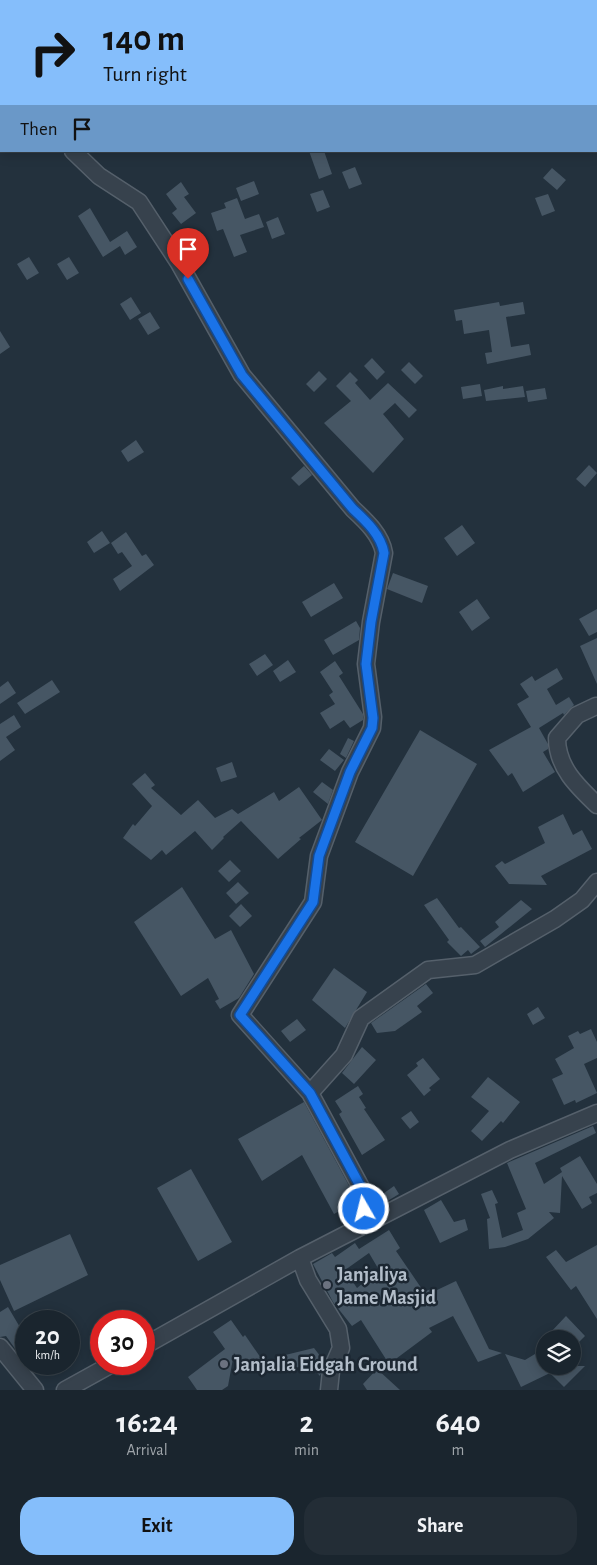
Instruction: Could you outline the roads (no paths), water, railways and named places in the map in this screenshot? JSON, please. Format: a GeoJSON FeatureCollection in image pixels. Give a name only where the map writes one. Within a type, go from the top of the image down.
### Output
{"type":"FeatureCollection","features":[{"type":"Feature","properties":{"kind":"street"},"geometry":{"type":"LineString","coordinates":[[73,152],[99,176],[139,202],[179,263],[242,375],[353,509],[368,524],[382,545],[384,553],[371,622],[366,664],[373,718],[372,728],[350,772],[319,856],[313,902],[240,1015],[310,1093],[364,1193],[363,1226]]}},
{"type":"Feature","properties":{"kind":"street"},"geometry":{"type":"LineString","coordinates":[[596,706],[577,715],[557,738],[557,751],[573,782],[597,805]]}},
{"type":"Feature","properties":{"kind":"street"},"geometry":{"type":"LineString","coordinates":[[310,1093],[344,1055],[360,1018],[428,970],[474,965],[555,919],[582,900],[597,882]]}},
{"type":"Feature","properties":{"kind":"street"},"geometry":{"type":"LineString","coordinates":[[155,1340],[300,1258],[510,1150],[597,1113]]}},
{"type":"Feature","properties":{"kind":"street"},"geometry":{"type":"LineString","coordinates":[[300,1258],[308,1280],[338,1329],[341,1348],[331,1371],[329,1390]]}},
{"type":"Feature","properties":{"kind":"street"},"geometry":{"type":"LineString","coordinates":[[0,1347],[35,1390]]}},
{"type":"Feature","properties":{"kind":"street"},"geometry":{"type":"LineString","coordinates":[[65,1390],[92,1375]]}},
{"type":"Feature","properties":{"kind":"place","name":"Janjaliya Jame Masjid"},"geometry":{"type":"Point","coordinates":[327,1285]}},
{"type":"Feature","properties":{"kind":"place","name":"Janjalia Eidgah Ground"},"geometry":{"type":"Point","coordinates":[224,1364]}}]}
